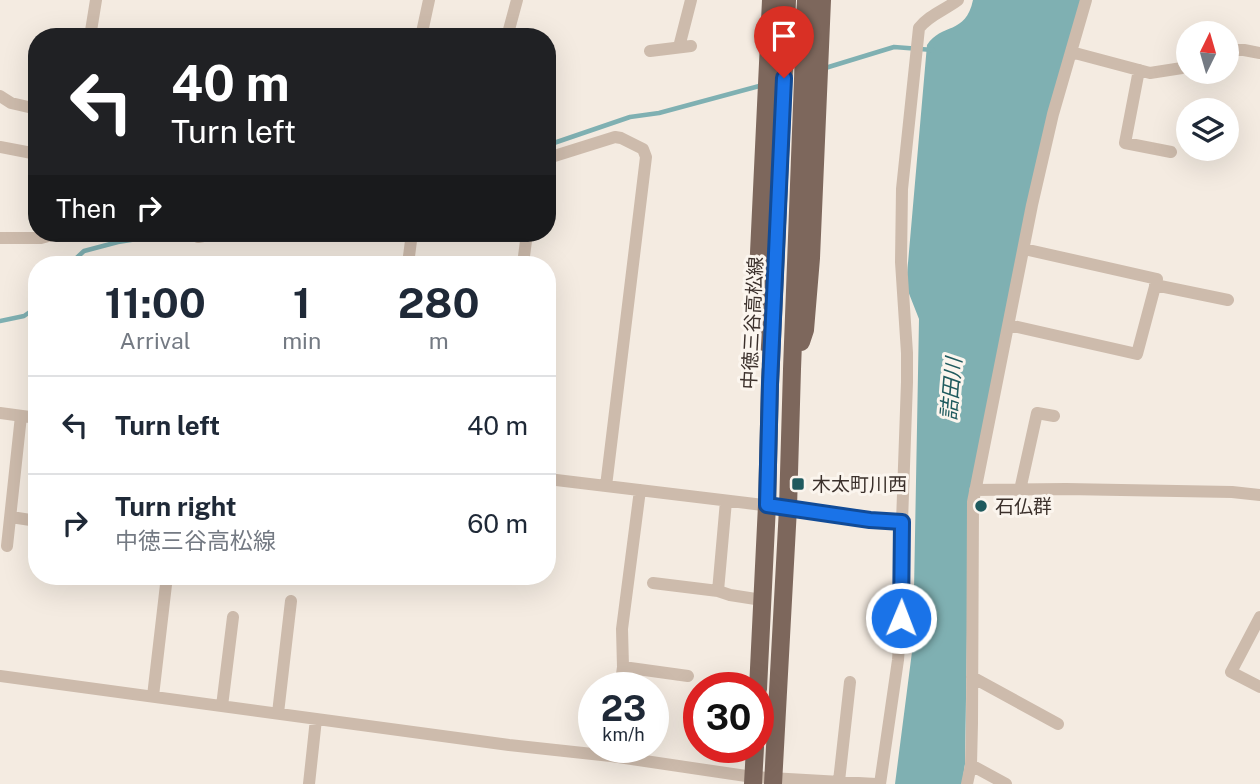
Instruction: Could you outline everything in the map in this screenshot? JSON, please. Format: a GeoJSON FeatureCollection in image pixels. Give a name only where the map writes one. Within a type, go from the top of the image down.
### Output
{"type":"FeatureCollection","features":[{"type":"Feature","properties":{"kind":"main road"},"geometry":{"type":"LineString","coordinates":[[770,384],[757,295],[771,0]]}},
{"type":"Feature","properties":{"kind":"main road","name":"中徳三谷高松線"},"geometry":{"type":"LineString","coordinates":[[759,672],[787,0]]}},
{"type":"Feature","properties":{"kind":"main road"},"geometry":{"type":"LineString","coordinates":[[773,781],[788,508],[806,0]]}},
{"type":"Feature","properties":{"kind":"main road"},"geometry":{"type":"LineString","coordinates":[[792,369],[805,330],[822,0]]}},
{"type":"Feature","properties":{"kind":"street"},"geometry":{"type":"LineString","coordinates":[[91,28],[96,0]]}},
{"type":"Feature","properties":{"kind":"street"},"geometry":{"type":"LineString","coordinates":[[423,28],[429,0]]}},
{"type":"Feature","properties":{"kind":"street"},"geometry":{"type":"LineString","coordinates":[[509,28],[517,0]]}},
{"type":"Feature","properties":{"kind":"street"},"geometry":{"type":"LineString","coordinates":[[650,51],[685,46],[691,0]]}},
{"type":"Feature","properties":{"kind":"street"},"geometry":{"type":"LineString","coordinates":[[667,763],[753,780],[878,784],[898,650],[901,609],[907,353],[901,262],[902,189],[919,29],[926,19],[958,0]]}},
{"type":"Feature","properties":{"kind":"street"},"geometry":{"type":"LineString","coordinates":[[967,784],[971,765],[973,502],[1032,205],[1053,114],[1086,0]]}},
{"type":"Feature","properties":{"kind":"street"},"geometry":{"type":"LineString","coordinates":[[1239,50],[1260,53]]}},
{"type":"Feature","properties":{"kind":"street"},"geometry":{"type":"LineString","coordinates":[[1071,52],[1150,73],[1176,69]]}},
{"type":"Feature","properties":{"kind":"street"},"geometry":{"type":"LineString","coordinates":[[1139,70],[1125,144],[1171,152]]}},
{"type":"Feature","properties":{"kind":"street"},"geometry":{"type":"LineString","coordinates":[[0,96],[11,103],[28,107]]}},
{"type":"Feature","properties":{"kind":"street"},"geometry":{"type":"LineString","coordinates":[[556,155],[614,137],[636,144],[643,149],[646,157],[606,486]]}},
{"type":"Feature","properties":{"kind":"street"},"geometry":{"type":"LineString","coordinates":[[0,147],[28,152]]}},
{"type":"Feature","properties":{"kind":"street"},"geometry":{"type":"LineString","coordinates":[[0,238],[28,238]]}},
{"type":"Feature","properties":{"kind":"street"},"geometry":{"type":"LineString","coordinates":[[1009,325],[1137,354],[1157,279],[1024,249]]}},
{"type":"Feature","properties":{"kind":"street"},"geometry":{"type":"LineString","coordinates":[[1155,285],[1228,300]]}},
{"type":"Feature","properties":{"kind":"street"},"geometry":{"type":"LineString","coordinates":[[1020,490],[1032,412],[1054,416]]}},
{"type":"Feature","properties":{"kind":"street"},"geometry":{"type":"LineString","coordinates":[[0,413],[28,417]]}},
{"type":"Feature","properties":{"kind":"street"},"geometry":{"type":"LineString","coordinates":[[8,545],[22,416]]}},
{"type":"Feature","properties":{"kind":"street"},"geometry":{"type":"LineString","coordinates":[[556,480],[902,522]]}},
{"type":"Feature","properties":{"kind":"street"},"geometry":{"type":"LineString","coordinates":[[622,672],[622,629],[640,490]]}},
{"type":"Feature","properties":{"kind":"street"},"geometry":{"type":"LineString","coordinates":[[975,491],[1219,492],[1260,495]]}},
{"type":"Feature","properties":{"kind":"street"},"geometry":{"type":"LineString","coordinates":[[718,591],[726,500]]}},
{"type":"Feature","properties":{"kind":"street"},"geometry":{"type":"LineString","coordinates":[[11,517],[28,519]]}},
{"type":"Feature","properties":{"kind":"street"},"geometry":{"type":"LineString","coordinates":[[653,583],[718,591],[730,596],[762,600]]}},
{"type":"Feature","properties":{"kind":"street"},"geometry":{"type":"LineString","coordinates":[[153,696],[166,585]]}},
{"type":"Feature","properties":{"kind":"street"},"geometry":{"type":"LineString","coordinates":[[278,713],[291,601]]}},
{"type":"Feature","properties":{"kind":"street"},"geometry":{"type":"LineString","coordinates":[[222,706],[233,617]]}},
{"type":"Feature","properties":{"kind":"street"},"geometry":{"type":"LineString","coordinates":[[1258,625],[1231,672],[1260,687]]}},
{"type":"Feature","properties":{"kind":"street"},"geometry":{"type":"LineString","coordinates":[[623,667],[683,675]]}},
{"type":"Feature","properties":{"kind":"street"},"geometry":{"type":"LineString","coordinates":[[0,676],[509,745],[578,750]]}},
{"type":"Feature","properties":{"kind":"street"},"geometry":{"type":"LineString","coordinates":[[972,677],[1058,724]]}},
{"type":"Feature","properties":{"kind":"street"},"geometry":{"type":"LineString","coordinates":[[839,781],[850,682]]}},
{"type":"Feature","properties":{"kind":"street"},"geometry":{"type":"LineString","coordinates":[[309,784],[316,719]]}},
{"type":"Feature","properties":{"kind":"street"},"geometry":{"type":"LineString","coordinates":[[971,765],[1006,784]]}},
{"type":"Feature","properties":{"kind":"water","name":"詰田川"},"geometry":{"type":"Polygon","coordinates":[[[973,0],[1081,0],[969,501],[965,764],[962,784],[895,784],[913,644],[919,319],[906,286],[927,45],[933,38],[965,19],[973,0]]]}},
{"type":"Feature","properties":{"kind":"waterway"},"geometry":{"type":"LineString","coordinates":[[822,69],[894,47],[933,50]]}},
{"type":"Feature","properties":{"kind":"waterway"},"geometry":{"type":"LineString","coordinates":[[556,142],[630,117],[659,113],[763,85]]}},
{"type":"Feature","properties":{"kind":"waterway"},"geometry":{"type":"LineString","coordinates":[[79,256],[84,251],[118,242]]}},
{"type":"Feature","properties":{"kind":"waterway"},"geometry":{"type":"LineString","coordinates":[[0,321],[28,313]]}},
{"type":"Feature","properties":{"kind":"place","name":"木太町川西"},"geometry":{"type":"Point","coordinates":[798,484]}},
{"type":"Feature","properties":{"kind":"place","name":"石仏群"},"geometry":{"type":"Point","coordinates":[981,506]}},
{"type":"Feature","properties":{"kind":"route"},"geometry":{"type":"LineString","coordinates":[[784,78],[767,505],[902,522],[901,618]]}}]}
